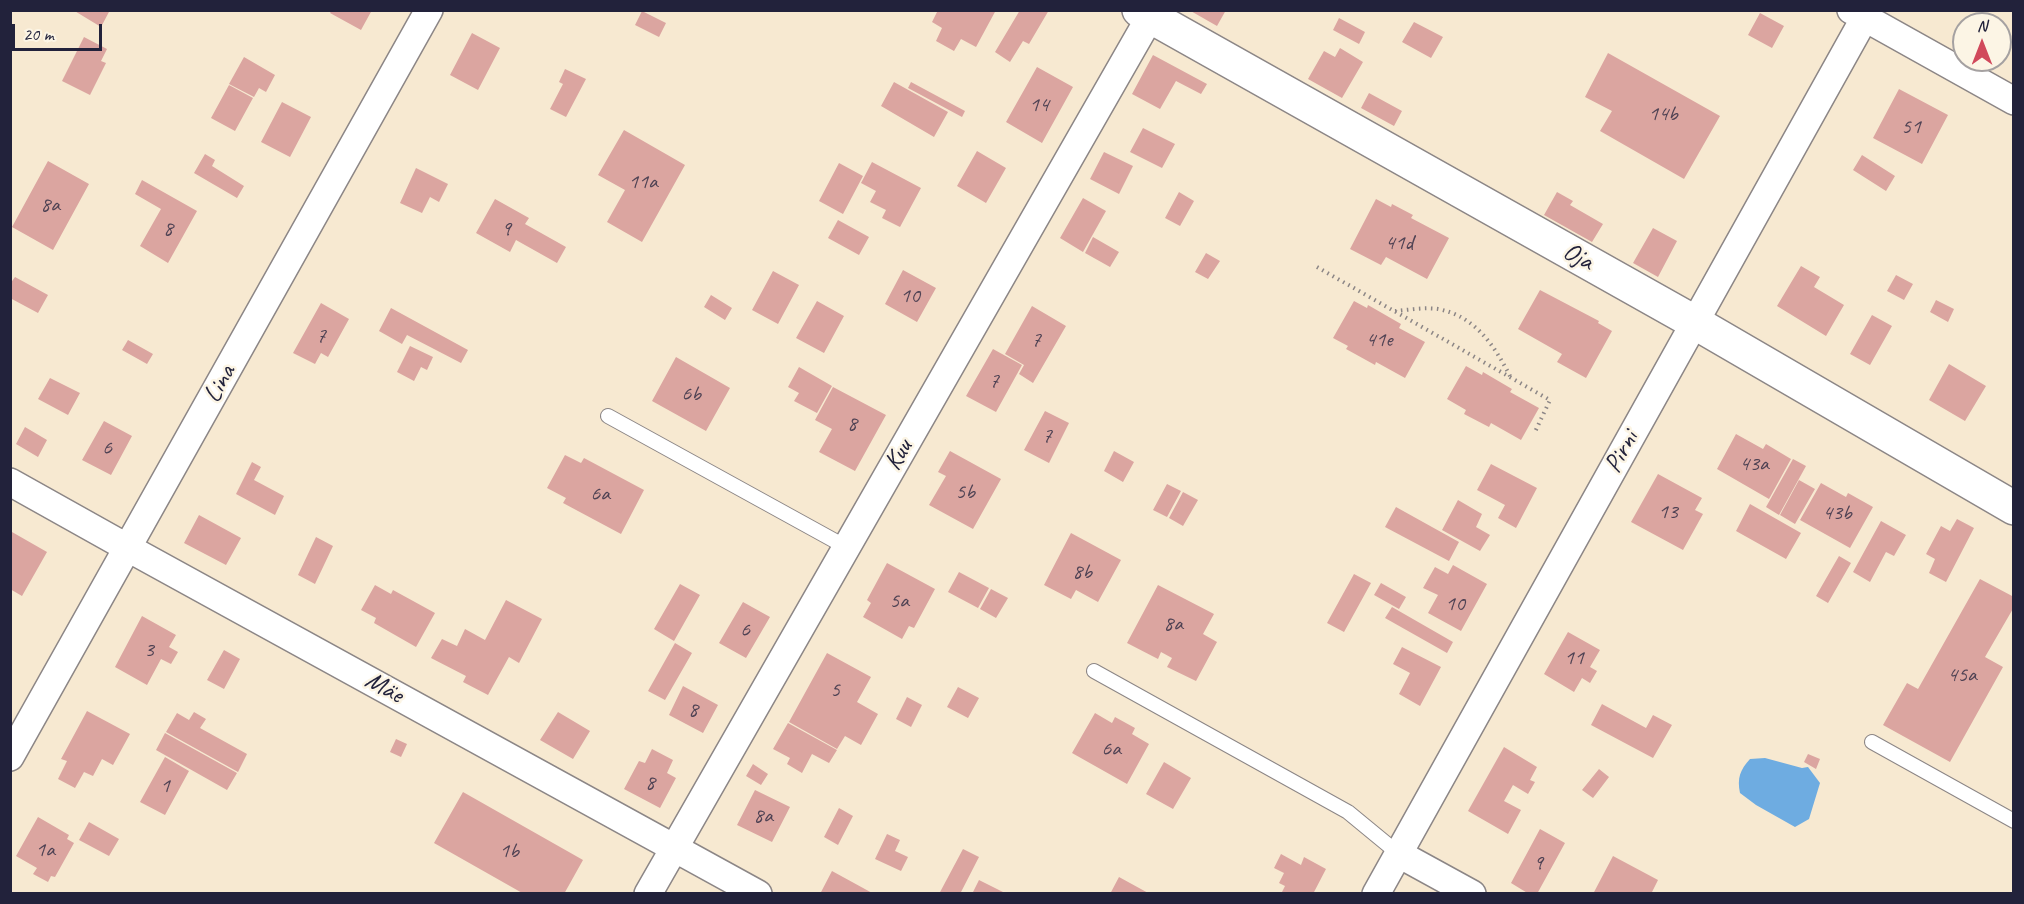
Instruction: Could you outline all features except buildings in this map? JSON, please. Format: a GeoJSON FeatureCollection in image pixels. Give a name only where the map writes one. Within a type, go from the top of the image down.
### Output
{"type":"FeatureCollection","features":[{"type":"Feature","properties":{"kind":"street","name":"Lina"},"geometry":{"type":"LineString","coordinates":[[10,757],[429,10]]}},
{"type":"Feature","properties":{"kind":"street"},"geometry":{"type":"LineString","coordinates":[[1862,13],[2013,101]]}},
{"type":"Feature","properties":{"kind":"street","name":"Pirni"},"geometry":{"type":"LineString","coordinates":[[1376,894],[1694,322],[1862,13]]}},
{"type":"Feature","properties":{"kind":"street","name":"Oja"},"geometry":{"type":"LineString","coordinates":[[1145,14],[1694,322],[2013,508]]}},
{"type":"Feature","properties":{"kind":"street","name":"Kuu"},"geometry":{"type":"LineString","coordinates":[[648,894],[1145,14]]}},
{"type":"Feature","properties":{"kind":"street","name":"Mäe"},"geometry":{"type":"LineString","coordinates":[[10,482],[758,894]]}},
{"type":"Feature","properties":{"kind":"street"},"geometry":{"type":"LineString","coordinates":[[1399,854],[1472,894]]}},
{"type":"Feature","properties":{"kind":"lane"},"geometry":{"type":"LineString","coordinates":[[608,416],[846,547]]}},
{"type":"Feature","properties":{"kind":"lane"},"geometry":{"type":"LineString","coordinates":[[1094,671],[1348,812],[1399,854]]}},
{"type":"Feature","properties":{"kind":"lane"},"geometry":{"type":"LineString","coordinates":[[1872,742],[2013,821]]}},
{"type":"Feature","properties":{"kind":"path"},"geometry":{"type":"LineString","coordinates":[[1317,267],[1550,400],[1533,434]]}},
{"type":"Feature","properties":{"kind":"path"},"geometry":{"type":"LineString","coordinates":[[1395,311],[1437,309],[1461,318],[1482,332],[1499,354],[1510,377]]}},
{"type":"Feature","properties":{"kind":"water"},"geometry":{"type":"Polygon","coordinates":[[[1765,758],[1802,768],[1808,767],[1820,783],[1809,819],[1795,827],[1740,793],[1739,779],[1744,767],[1750,759],[1765,758]]]}}]}
